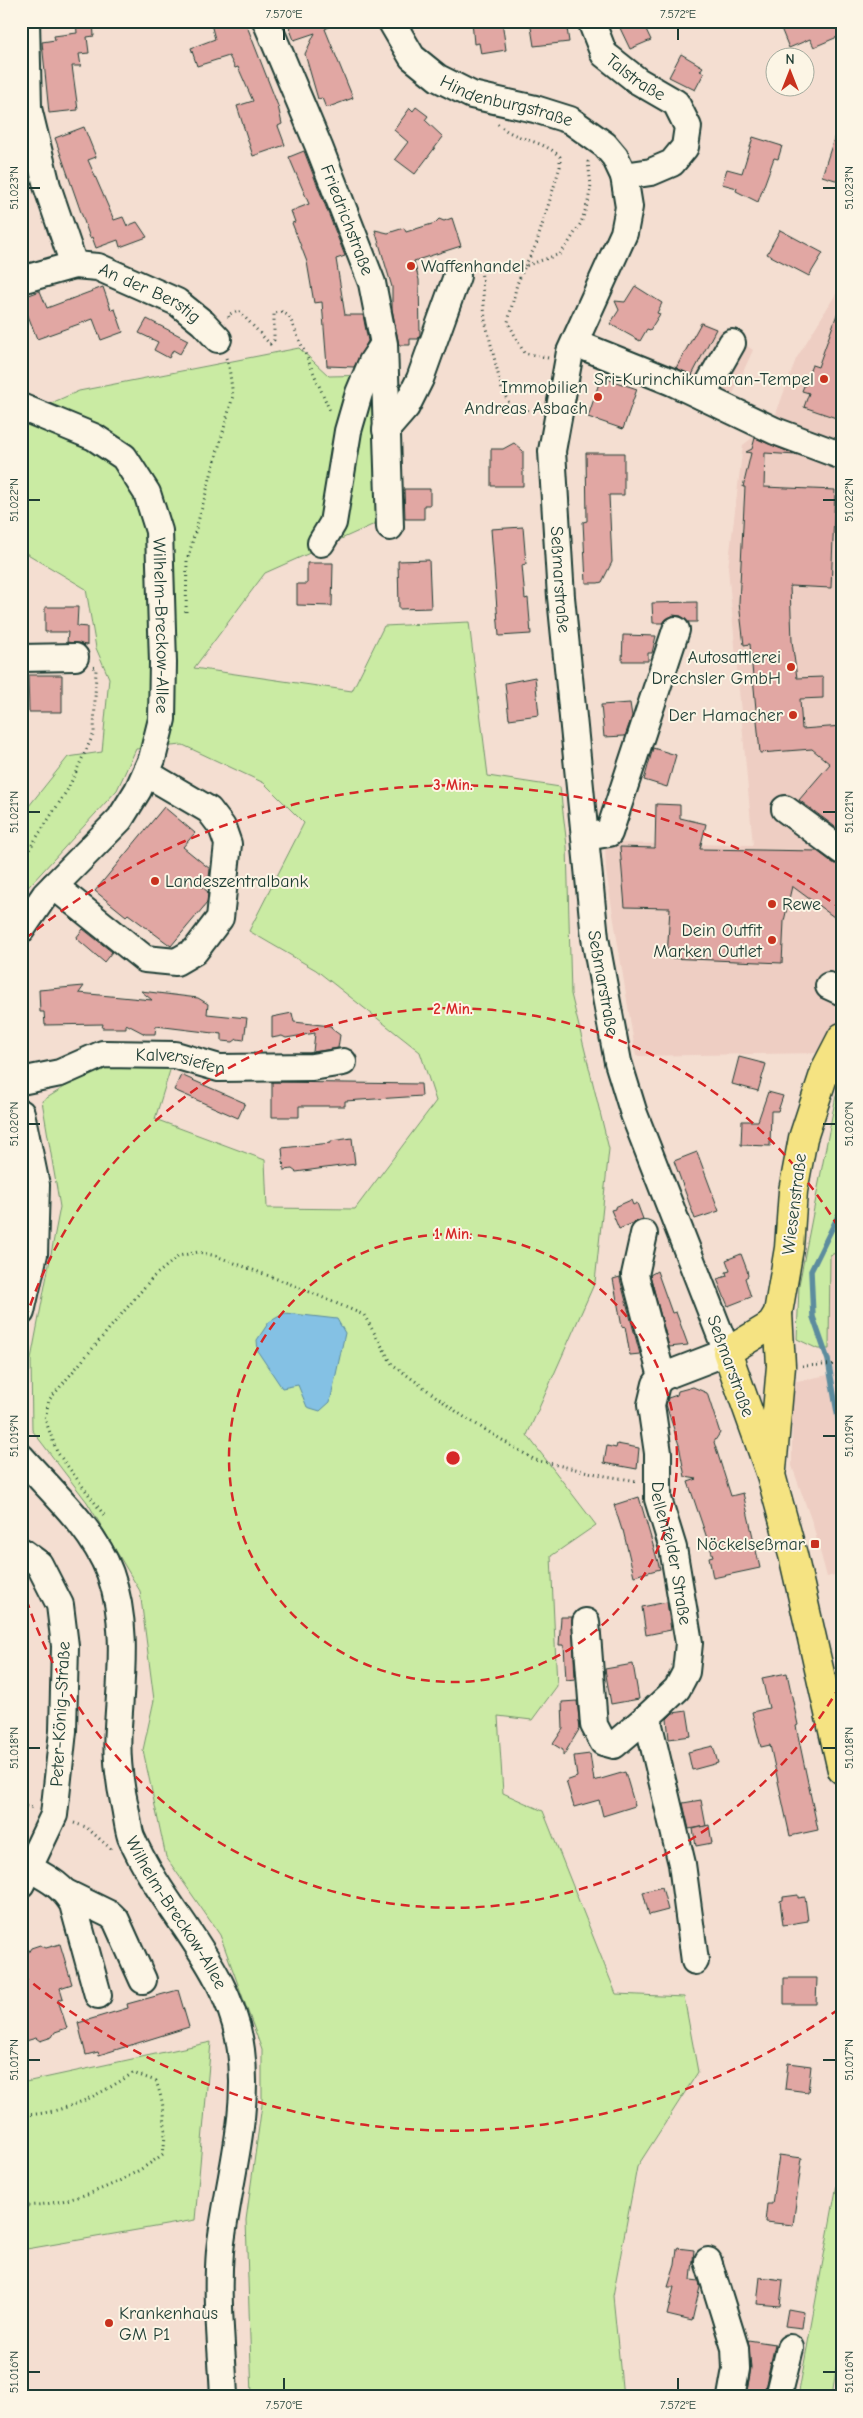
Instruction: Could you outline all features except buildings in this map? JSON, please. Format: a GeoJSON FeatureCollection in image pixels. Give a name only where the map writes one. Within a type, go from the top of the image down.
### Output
{"type":"FeatureCollection","features":[{"type":"Feature","properties":{"kind":"main road","name":"Wiesenstraße"},"geometry":{"type":"LineString","coordinates":[[771,1475],[781,1366],[778,1313],[789,1248],[793,1191],[803,1138],[826,1068],[842,1037]]}},
{"type":"Feature","properties":{"kind":"main road"},"geometry":{"type":"LineString","coordinates":[[727,1352],[770,1326],[778,1313]]}},
{"type":"Feature","properties":{"kind":"main road","name":"Seßmarstraße"},"geometry":{"type":"LineString","coordinates":[[727,1352],[771,1475],[822,1673],[842,1770]]}},
{"type":"Feature","properties":{"kind":"street","name":"An der Berstig"},"geometry":{"type":"LineString","coordinates":[[26,21],[24,88],[47,186],[74,265]]}},
{"type":"Feature","properties":{"kind":"street","name":"Friedrichstraße"},"geometry":{"type":"LineString","coordinates":[[266,21],[319,147],[372,283],[384,344],[390,527]]}},
{"type":"Feature","properties":{"kind":"street","name":"Hindenburgstraße"},"geometry":{"type":"LineString","coordinates":[[391,21],[412,57],[438,78],[472,95],[535,109],[570,120],[600,141],[615,158],[624,176]]}},
{"type":"Feature","properties":{"kind":"street","name":"Talstraße"},"geometry":{"type":"LineString","coordinates":[[590,21],[604,54],[638,81],[676,103],[688,127],[685,146],[672,163],[651,172],[624,176]]}},
{"type":"Feature","properties":{"kind":"street","name":"Seßmarstraße"},"geometry":{"type":"LineString","coordinates":[[624,176],[629,207],[624,233],[568,362],[552,451],[561,597],[595,938],[618,1062],[634,1114],[727,1352]]}},
{"type":"Feature","properties":{"kind":"street","name":"An der Berstig"},"geometry":{"type":"LineString","coordinates":[[21,280],[74,265],[98,267],[177,302],[203,322],[224,331]]}},
{"type":"Feature","properties":{"kind":"street"},"geometry":{"type":"LineString","coordinates":[[386,430],[406,407],[420,379],[457,276]]}},
{"type":"Feature","properties":{"kind":"street"},"geometry":{"type":"LineString","coordinates":[[575,343],[702,396],[775,432],[842,456]]}},
{"type":"Feature","properties":{"kind":"street"},"geometry":{"type":"LineString","coordinates":[[702,396],[732,343]]}},
{"type":"Feature","properties":{"kind":"street"},"geometry":{"type":"LineString","coordinates":[[320,543],[333,523],[348,431],[359,393],[372,362],[384,344]]}},
{"type":"Feature","properties":{"kind":"street","name":"Wilhelm-Breckow-Allee"},"geometry":{"type":"LineString","coordinates":[[21,407],[94,437],[124,457],[147,493],[159,531],[164,663],[162,719],[152,758],[146,772],[120,819],[54,886],[21,930]]}},
{"type":"Feature","properties":{"kind":"street"},"geometry":{"type":"LineString","coordinates":[[586,837],[609,833],[676,630]]}},
{"type":"Feature","properties":{"kind":"street"},"geometry":{"type":"LineString","coordinates":[[21,658],[75,657]]}},
{"type":"Feature","properties":{"kind":"street"},"geometry":{"type":"LineString","coordinates":[[54,886],[145,960],[176,962],[194,951],[220,918],[228,844],[222,828],[208,810],[146,772]]}},
{"type":"Feature","properties":{"kind":"street"},"geometry":{"type":"LineString","coordinates":[[785,809],[842,851]]}},
{"type":"Feature","properties":{"kind":"street","name":"Kalversiefen"},"geometry":{"type":"LineString","coordinates":[[21,1081],[60,1073],[103,1054],[175,1055],[219,1068],[312,1066],[343,1062]]}},
{"type":"Feature","properties":{"kind":"street"},"geometry":{"type":"LineString","coordinates":[[21,1113],[36,1184],[34,1254],[21,1312]]}},
{"type":"Feature","properties":{"kind":"street"},"geometry":{"type":"LineString","coordinates":[[644,1234],[635,1275],[662,1377],[727,1352]]}},
{"type":"Feature","properties":{"kind":"street","name":"Dellenfelder Straße"},"geometry":{"type":"LineString","coordinates":[[586,1622],[594,1725],[603,1742],[614,1745],[677,1690],[686,1672],[689,1643],[673,1548],[658,1499],[658,1453],[652,1395],[656,1384],[662,1377]]}},
{"type":"Feature","properties":{"kind":"street","name":"Wilhelm-Breckow-Allee"},"geometry":{"type":"LineString","coordinates":[[21,1457],[91,1536],[109,1570],[120,1605],[122,1677],[118,1729],[119,1782],[130,1835],[157,1887],[210,1962],[227,1998],[241,2050],[242,2104],[220,2252],[219,2310],[224,2397]]}},
{"type":"Feature","properties":{"kind":"street","name":"Peter-König-Straße"},"geometry":{"type":"LineString","coordinates":[[21,1551],[39,1564],[60,1605],[65,1646],[63,1731],[54,1815],[25,1876]]}},
{"type":"Feature","properties":{"kind":"street"},"geometry":{"type":"LineString","coordinates":[[647,1717],[682,1864],[695,1961]]}},
{"type":"Feature","properties":{"kind":"street"},"geometry":{"type":"LineString","coordinates":[[25,1876],[57,1884],[66,1893],[72,1904],[98,1995]]}},
{"type":"Feature","properties":{"kind":"street"},"geometry":{"type":"LineString","coordinates":[[66,1893],[111,1915],[116,1920],[143,1980]]}},
{"type":"Feature","properties":{"kind":"street"},"geometry":{"type":"LineString","coordinates":[[708,2261],[735,2348],[736,2369],[731,2397]]}},
{"type":"Feature","properties":{"kind":"street"},"geometry":{"type":"LineString","coordinates":[[778,2397],[790,2348]]}},
{"type":"Feature","properties":{"kind":"path"},"geometry":{"type":"LineString","coordinates":[[492,118],[505,131],[553,149],[560,157],[560,167],[536,244],[517,284],[508,322],[524,353]]}},
{"type":"Feature","properties":{"kind":"path"},"geometry":{"type":"LineString","coordinates":[[525,266],[560,254],[581,223],[591,185],[588,162],[600,141]]}},
{"type":"Feature","properties":{"kind":"path"},"geometry":{"type":"LineString","coordinates":[[457,276],[465,267],[481,266],[485,320],[502,390],[513,410],[538,412]]}},
{"type":"Feature","properties":{"kind":"path"},"geometry":{"type":"LineString","coordinates":[[186,619],[187,561],[233,396],[224,331],[228,315],[238,310],[270,344],[274,340],[274,314],[282,312],[289,316],[332,415]]}},
{"type":"Feature","properties":{"kind":"path"},"geometry":{"type":"LineString","coordinates":[[21,862],[68,789],[94,733],[96,668],[75,657]]}},
{"type":"Feature","properties":{"kind":"path"},"geometry":{"type":"LineString","coordinates":[[21,844],[30,848]]}},
{"type":"Feature","properties":{"kind":"path"},"geometry":{"type":"LineString","coordinates":[[91,1536],[110,1528],[100,1508],[57,1452],[45,1419],[49,1400],[153,1277],[179,1256],[198,1252],[216,1256],[293,1285],[364,1315],[392,1364],[462,1415],[535,1460],[606,1476],[657,1483]]}},
{"type":"Feature","properties":{"kind":"path"},"geometry":{"type":"LineString","coordinates":[[820,1367],[842,1364]]}},
{"type":"Feature","properties":{"kind":"path"},"geometry":{"type":"LineString","coordinates":[[21,1805],[86,1827],[114,1851]]}},
{"type":"Feature","properties":{"kind":"path"},"geometry":{"type":"LineString","coordinates":[[21,2115],[37,2115],[91,2098],[132,2073],[156,2081],[163,2101],[167,2133],[163,2154],[146,2168],[65,2201],[21,2206]]}},
{"type":"Feature","properties":{"kind":"shaded area"},"geometry":{"type":"Polygon","coordinates":[[[842,284],[842,1013],[821,1053],[636,1056],[606,871],[605,843],[753,845],[728,568],[743,445],[773,422],[796,359],[842,284]]]}},
{"type":"Feature","properties":{"kind":"shaded area"},"geometry":{"type":"Polygon","coordinates":[[[701,321],[729,334],[753,350],[732,396],[674,368],[701,321]]]}},
{"type":"Feature","properties":{"kind":"shaded area"},"geometry":{"type":"Polygon","coordinates":[[[842,1251],[842,1573],[827,1577],[813,1525],[792,1466],[792,1382],[828,1375],[830,1254],[842,1251]]]}},
{"type":"Feature","properties":{"kind":"green space"},"geometry":{"type":"Polygon","coordinates":[[[299,348],[329,376],[377,375],[379,522],[265,573],[194,668],[352,691],[384,626],[469,622],[488,776],[560,787],[567,846],[571,994],[609,1149],[595,1282],[527,1435],[596,1525],[551,1556],[557,1686],[532,1720],[498,1716],[503,1793],[543,1811],[616,1994],[684,1997],[698,2072],[637,2167],[613,2296],[623,2397],[252,2397],[246,2220],[262,2105],[262,2050],[220,1935],[166,1857],[143,1750],[154,1700],[140,1591],[87,1502],[32,1430],[31,1359],[60,1207],[42,1101],[103,1063],[171,1067],[155,1119],[265,1160],[267,1208],[355,1209],[436,1101],[420,1052],[316,970],[249,931],[304,823],[264,783],[183,745],[136,749],[117,790],[21,895],[21,816],[68,757],[102,752],[109,678],[96,648],[86,589],[21,550],[21,416],[79,391],[299,348]]]}},
{"type":"Feature","properties":{"kind":"green space"},"geometry":{"type":"Polygon","coordinates":[[[842,1065],[842,1251],[830,1255],[829,1349],[818,1349],[797,1339],[799,1285],[842,1065]]]}},
{"type":"Feature","properties":{"kind":"green space"},"geometry":{"type":"Polygon","coordinates":[[[211,2042],[195,2220],[21,2250],[21,2083],[211,2042]]]}},
{"type":"Feature","properties":{"kind":"green space"},"geometry":{"type":"Polygon","coordinates":[[[842,2157],[842,2327],[832,2397],[798,2397],[842,2157]]]}},
{"type":"Feature","properties":{"kind":"water"},"geometry":{"type":"Polygon","coordinates":[[[285,1313],[337,1319],[345,1333],[330,1402],[320,1411],[307,1407],[298,1385],[282,1388],[258,1352],[257,1340],[269,1322],[285,1313]]]}},
{"type":"Feature","properties":{"kind":"waterway"},"geometry":{"type":"LineString","coordinates":[[842,1208],[811,1271],[813,1317],[828,1360],[842,1441]]}},
{"type":"Feature","properties":{"kind":"place","name":"Waffenhandel"},"geometry":{"type":"Point","coordinates":[411,266]}},
{"type":"Feature","properties":{"kind":"place","name":"Sri-Kurinchikumaran-Tempel"},"geometry":{"type":"Point","coordinates":[824,379]}},
{"type":"Feature","properties":{"kind":"place","name":"Immobilien Andreas Asbach"},"geometry":{"type":"Point","coordinates":[598,397]}},
{"type":"Feature","properties":{"kind":"place","name":"Autosattlerei Drechsler GmbH"},"geometry":{"type":"Point","coordinates":[791,667]}},
{"type":"Feature","properties":{"kind":"place","name":"Der Hamacher"},"geometry":{"type":"Point","coordinates":[793,715]}},
{"type":"Feature","properties":{"kind":"place","name":"Landeszentralbank"},"geometry":{"type":"Point","coordinates":[155,881]}},
{"type":"Feature","properties":{"kind":"place","name":"Rewe"},"geometry":{"type":"Point","coordinates":[772,904]}},
{"type":"Feature","properties":{"kind":"place","name":"Dein Outfit Marken Outlet"},"geometry":{"type":"Point","coordinates":[772,940]}},
{"type":"Feature","properties":{"kind":"place","name":"Nöckelseßmar"},"geometry":{"type":"Point","coordinates":[815,1544]}},
{"type":"Feature","properties":{"kind":"place","name":"Krankenhaus GM P1"},"geometry":{"type":"Point","coordinates":[109,2323]}}]}
